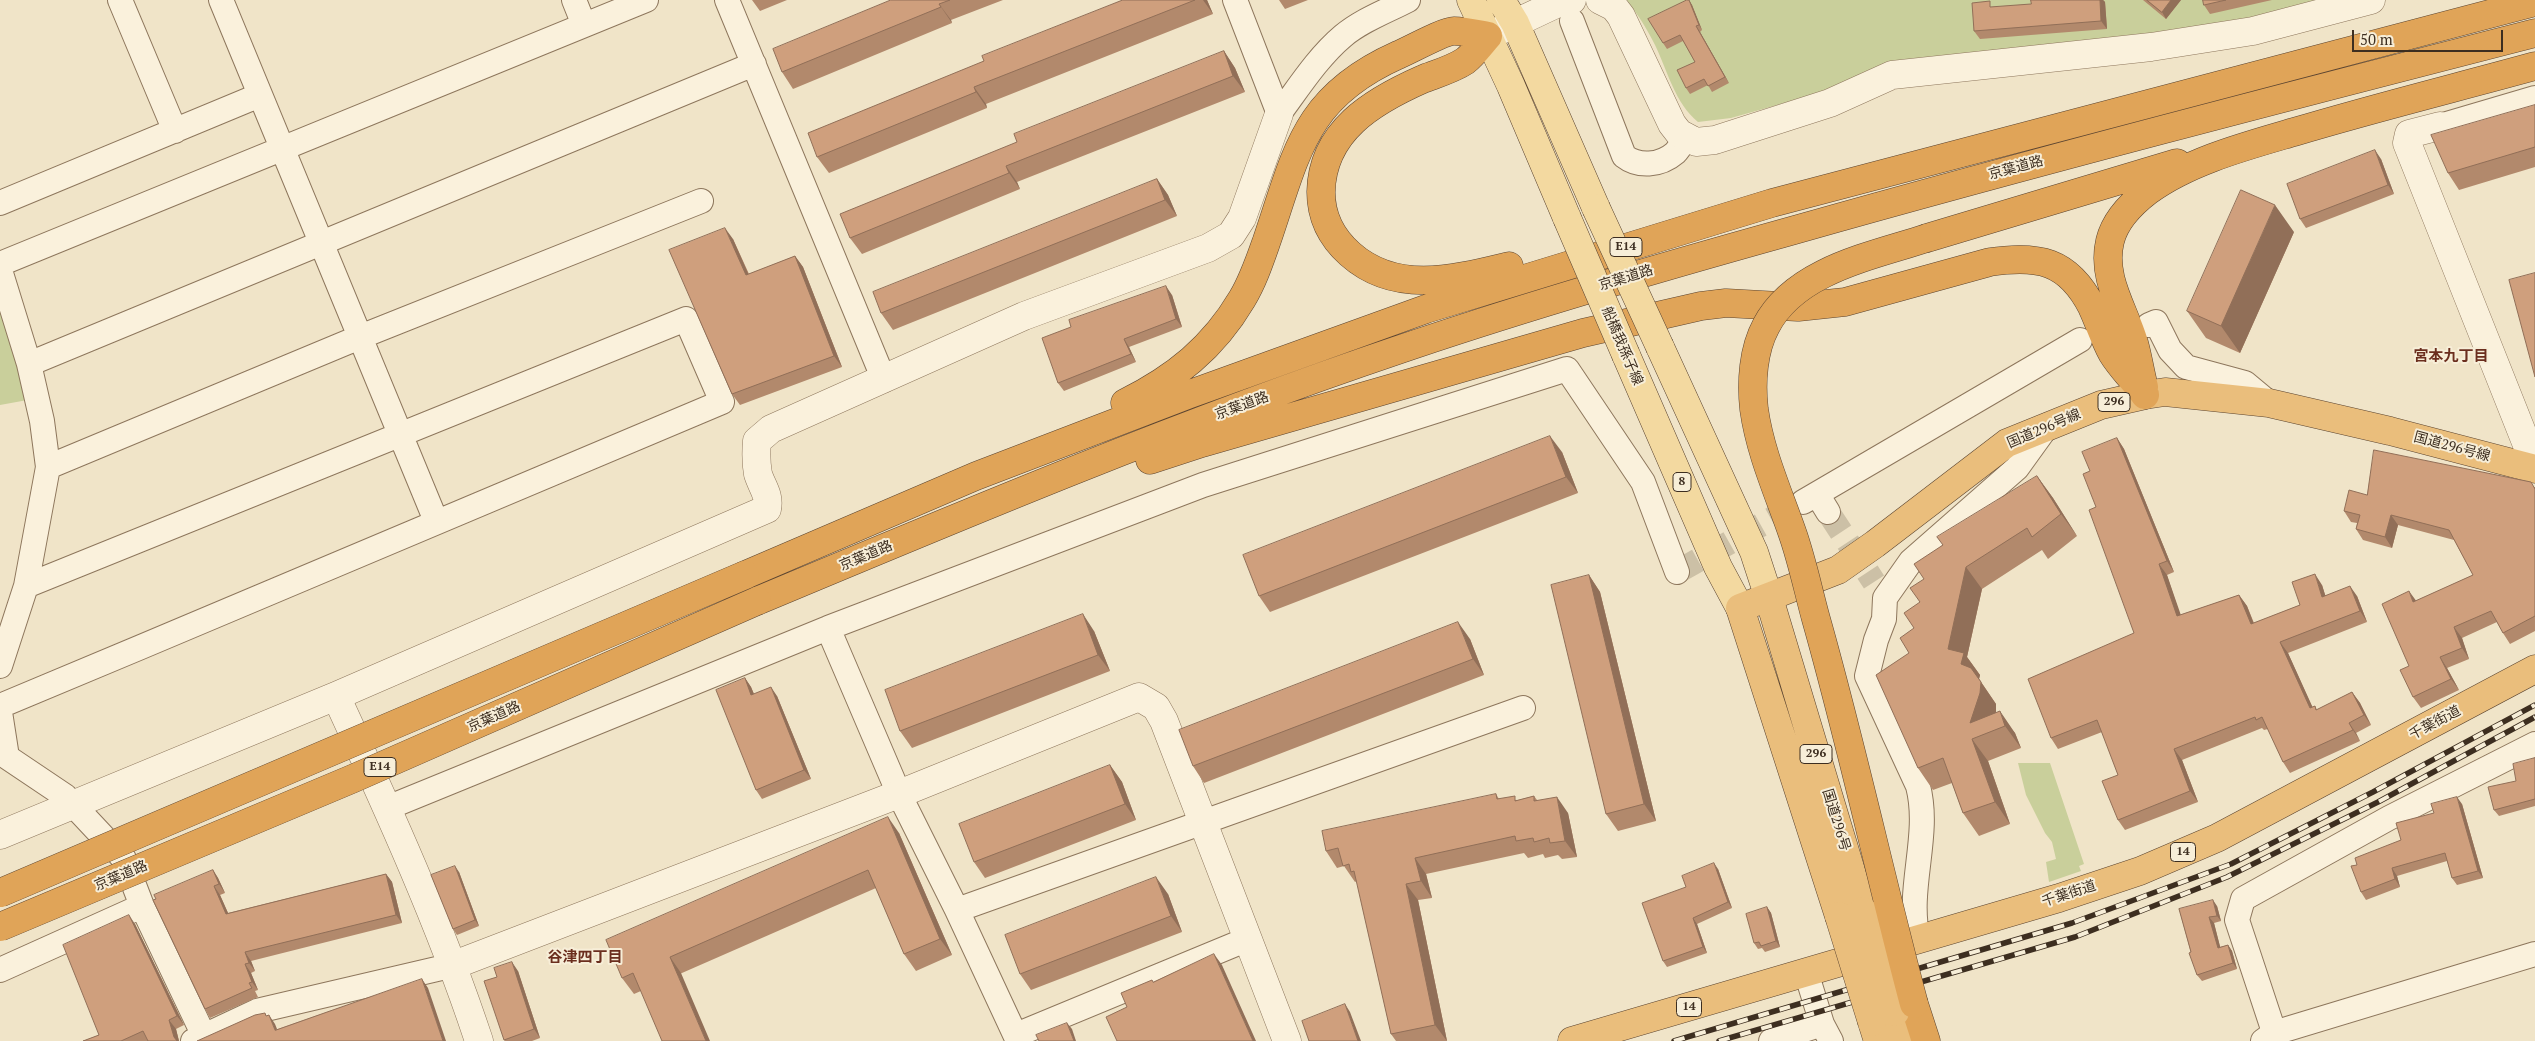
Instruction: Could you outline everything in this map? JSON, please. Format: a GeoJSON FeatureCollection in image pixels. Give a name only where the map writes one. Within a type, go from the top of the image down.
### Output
{"type":"FeatureCollection","features":[{"type":"Feature","properties":{"kind":"highway","name":"京葉道路"},"geometry":{"type":"LineString","coordinates":[[0,893],[976,476],[1190,394],[1426,309],[1772,202],[2535,2]]}},
{"type":"Feature","properties":{"kind":"highway"},"geometry":{"type":"LineString","coordinates":[[976,476],[1146,393],[1172,378],[1199,355],[1221,330],[1242,299],[1257,267],[1297,148],[1315,117],[1338,92],[1377,64],[1452,31],[1488,36]]}},
{"type":"Feature","properties":{"kind":"highway","name":"京葉道路"},"geometry":{"type":"LineString","coordinates":[[0,926],[352,779],[757,601],[936,526],[1220,414],[1393,352],[1514,312],[1674,264],[1972,179],[2535,32]]}},
{"type":"Feature","properties":{"kind":"highway"},"geometry":{"type":"LineString","coordinates":[[1488,36],[1466,61],[1369,107],[1350,122],[1337,137],[1330,151],[1321,180],[1321,203],[1328,226],[1340,246],[1357,260],[1375,271],[1397,279],[1421,282],[1448,280],[1772,202]]}},
{"type":"Feature","properties":{"kind":"highway"},"geometry":{"type":"LineString","coordinates":[[1926,1041],[1890,1020],[1882,885],[1834,682],[1792,534],[1772,480],[1759,435],[1752,380],[1757,352],[1766,326],[1785,299],[1806,284],[1834,269],[1927,238],[2162,167],[2535,66]]}},
{"type":"Feature","properties":{"kind":"highway"},"geometry":{"type":"LineString","coordinates":[[2146,395],[2134,342],[2111,282],[2108,262],[2110,242],[2118,222],[2130,205],[2149,190],[2172,177],[2202,163],[2266,140]]}},
{"type":"Feature","properties":{"kind":"highway"},"geometry":{"type":"LineString","coordinates":[[936,526],[1110,474],[1202,443],[1601,329],[1726,303],[1798,307],[1845,302],[1990,262],[2013,258],[2032,258],[2051,264],[2067,274],[2091,306],[2112,353],[2146,395]]}},
{"type":"Feature","properties":{"kind":"highway","name":"国道296号線"},"geometry":{"type":"LineString","coordinates":[[1740,608],[1838,570],[2007,443],[2101,405],[2146,395],[2165,392],[2270,403],[2390,431],[2535,469]]}},
{"type":"Feature","properties":{"kind":"highway","name":"国道296号"},"geometry":{"type":"LineString","coordinates":[[1769,598],[1851,913]]}},
{"type":"Feature","properties":{"kind":"highway","name":"国道296号"},"geometry":{"type":"LineString","coordinates":[[1740,608],[1890,1020],[1904,1041]]}},
{"type":"Feature","properties":{"kind":"highway","name":"千葉街道"},"geometry":{"type":"LineString","coordinates":[[1572,1041],[2059,898],[2131,874],[2208,842],[2535,669]]}},
{"type":"Feature","properties":{"kind":"main road","name":"船橋我孫子線"},"geometry":{"type":"LineString","coordinates":[[1471,0],[1718,567],[1740,608]]}},
{"type":"Feature","properties":{"kind":"main road"},"geometry":{"type":"LineString","coordinates":[[1501,0],[1515,23],[1596,208],[1754,552],[1769,598]]}},
{"type":"Feature","properties":{"kind":"street"},"geometry":{"type":"LineString","coordinates":[[120,0],[174,131]]}},
{"type":"Feature","properties":{"kind":"street"},"geometry":{"type":"LineString","coordinates":[[221,0],[436,520]]}},
{"type":"Feature","properties":{"kind":"street"},"geometry":{"type":"LineString","coordinates":[[574,0],[584,25]]}},
{"type":"Feature","properties":{"kind":"street"},"geometry":{"type":"LineString","coordinates":[[0,264],[646,0]]}},
{"type":"Feature","properties":{"kind":"street"},"geometry":{"type":"LineString","coordinates":[[727,0],[884,380]]}},
{"type":"Feature","properties":{"kind":"street"},"geometry":{"type":"LineString","coordinates":[[1236,0],[1280,114]]}},
{"type":"Feature","properties":{"kind":"street"},"geometry":{"type":"LineString","coordinates":[[0,834],[75,805],[336,696],[767,509],[769,500],[758,474],[756,452],[757,441],[771,429],[1024,316],[1208,248],[1231,235],[1242,218],[1280,114],[1326,53],[1344,35],[1362,23],[1408,0]]}},
{"type":"Feature","properties":{"kind":"street"},"geometry":{"type":"LineString","coordinates":[[1600,0],[1614,7],[1621,16],[1672,124],[1686,137],[1696,142],[1743,132],[1830,103],[1892,75],[2151,47],[2253,32],[2371,0]]}},
{"type":"Feature","properties":{"kind":"street"},"geometry":{"type":"LineString","coordinates":[[1488,36],[1558,3],[1572,10],[1624,156],[1638,164],[1646,164],[1674,154],[1686,137]]}},
{"type":"Feature","properties":{"kind":"street"},"geometry":{"type":"LineString","coordinates":[[29,364],[754,64]]}},
{"type":"Feature","properties":{"kind":"street"},"geometry":{"type":"LineString","coordinates":[[0,203],[260,95]]}},
{"type":"Feature","properties":{"kind":"street"},"geometry":{"type":"LineString","coordinates":[[2535,98],[2410,134],[2407,143],[2535,465]]}},
{"type":"Feature","properties":{"kind":"street"},"geometry":{"type":"LineString","coordinates":[[48,467],[360,337],[701,202]]}},
{"type":"Feature","properties":{"kind":"street"},"geometry":{"type":"LineString","coordinates":[[0,270],[29,364],[42,422],[48,467],[26,586],[0,666]]}},
{"type":"Feature","properties":{"kind":"street"},"geometry":{"type":"LineString","coordinates":[[0,706],[261,597],[436,520],[722,402],[686,319],[400,433],[26,586]]}},
{"type":"Feature","properties":{"kind":"street"},"geometry":{"type":"LineString","coordinates":[[2149,325],[2156,322],[2170,350],[2186,367],[2245,383],[2270,403]]}},
{"type":"Feature","properties":{"kind":"street"},"geometry":{"type":"LineString","coordinates":[[1816,503],[2080,340]]}},
{"type":"Feature","properties":{"kind":"street"},"geometry":{"type":"LineString","coordinates":[[387,808],[828,628],[1203,485],[1567,369],[1643,482],[1677,572]]}},
{"type":"Feature","properties":{"kind":"street"},"geometry":{"type":"LineString","coordinates":[[1918,940],[1915,925],[1914,898],[1923,806],[1918,786],[1867,676],[1876,640],[1884,619],[1879,590],[2018,468],[2048,425]]}},
{"type":"Feature","properties":{"kind":"street"},"geometry":{"type":"LineString","coordinates":[[828,628],[899,794],[957,910],[1017,1038],[1248,939]]}},
{"type":"Feature","properties":{"kind":"street"},"geometry":{"type":"LineString","coordinates":[[336,696],[387,808],[454,965],[479,1041]]}},
{"type":"Feature","properties":{"kind":"street"},"geometry":{"type":"LineString","coordinates":[[0,712],[7,757],[75,805],[124,859],[198,1038],[258,1011],[454,965],[899,794],[1139,697],[1156,708],[1164,721],[1287,1041]]}},
{"type":"Feature","properties":{"kind":"street"},"geometry":{"type":"LineString","coordinates":[[957,910],[1523,708]]}},
{"type":"Feature","properties":{"kind":"street"},"geometry":{"type":"LineString","coordinates":[[2535,744],[2389,818],[2243,899],[2238,920],[2271,1038],[2535,954]]}},
{"type":"Feature","properties":{"kind":"street"},"geometry":{"type":"LineString","coordinates":[[0,970],[142,906]]}},
{"type":"Feature","properties":{"kind":"street"},"geometry":{"type":"LineString","coordinates":[[1771,1041],[1826,1032],[1806,972]]}},
{"type":"Feature","properties":{"kind":"green space"},"geometry":{"type":"Polygon","coordinates":[[[1626,0],[2342,0],[2291,14],[1841,87],[1731,118],[1698,122],[1683,106],[1652,39],[1626,0]]]}},
{"type":"Feature","properties":{"kind":"green space"},"geometry":{"type":"Polygon","coordinates":[[[0,311],[33,399],[0,405],[0,311]]]}},
{"type":"Feature","properties":{"kind":"green space"},"geometry":{"type":"Polygon","coordinates":[[[2018,763],[2050,763],[2084,864],[2079,866],[2081,871],[2049,882],[2046,862],[2056,859],[2052,842],[2045,833],[2026,795],[2018,763]]]}},
{"type":"Feature","properties":{"kind":"building"},"geometry":{"type":"Polygon","coordinates":[[[891,0],[950,0],[939,4],[941,7],[782,72],[773,49],[891,0]]]}},
{"type":"Feature","properties":{"kind":"building"},"geometry":{"type":"Polygon","coordinates":[[[1123,0],[1195,0],[974,87],[976,92],[817,157],[808,133],[984,61],[982,56],[1123,0]]]}},
{"type":"Feature","properties":{"kind":"building"},"geometry":{"type":"Polygon","coordinates":[[[1689,0],[1699,25],[1696,26],[1725,77],[1708,86],[1704,79],[1686,88],[1677,70],[1695,62],[1680,35],[1663,43],[1648,19],[1689,0]]]}},
{"type":"Feature","properties":{"kind":"building"},"geometry":{"type":"Polygon","coordinates":[[[2031,0],[2100,0],[2101,21],[1974,31],[1972,3],[1990,1],[1990,7],[2031,4],[2031,0]]]}},
{"type":"Feature","properties":{"kind":"building"},"geometry":{"type":"Polygon","coordinates":[[[2147,0],[2171,0],[2162,12],[2147,0]]]}},
{"type":"Feature","properties":{"kind":"building"},"geometry":{"type":"Polygon","coordinates":[[[2203,0],[2226,0],[2204,5],[2203,0]]]}},
{"type":"Feature","properties":{"kind":"building"},"geometry":{"type":"Polygon","coordinates":[[[1224,51],[1233,76],[1006,166],[1009,173],[850,238],[840,214],[1017,142],[1014,134],[1224,51]]]}},
{"type":"Feature","properties":{"kind":"building"},"geometry":{"type":"Polygon","coordinates":[[[2535,105],[2535,147],[2448,173],[2431,135],[2535,105]]]}},
{"type":"Feature","properties":{"kind":"building"},"geometry":{"type":"Polygon","coordinates":[[[2375,150],[2388,185],[2300,219],[2287,184],[2375,150]]]}},
{"type":"Feature","properties":{"kind":"building"},"geometry":{"type":"Polygon","coordinates":[[[1157,179],[1165,200],[881,313],[873,292],[1157,179]]]}},
{"type":"Feature","properties":{"kind":"building"},"geometry":{"type":"Polygon","coordinates":[[[2241,190],[2275,205],[2221,326],[2187,311],[2241,190]]]}},
{"type":"Feature","properties":{"kind":"building"},"geometry":{"type":"Polygon","coordinates":[[[725,228],[746,275],[795,256],[834,356],[732,394],[669,250],[725,228]]]}},
{"type":"Feature","properties":{"kind":"building"},"geometry":{"type":"Polygon","coordinates":[[[2535,273],[2535,377],[2509,280],[2535,273]]]}},
{"type":"Feature","properties":{"kind":"building"},"geometry":{"type":"Polygon","coordinates":[[[1166,286],[1176,319],[1124,339],[1131,354],[1058,383],[1042,338],[1071,327],[1069,320],[1166,286]]]}},
{"type":"Feature","properties":{"kind":"building"},"geometry":{"type":"Polygon","coordinates":[[[1550,436],[1566,477],[1259,596],[1243,555],[1550,436]]]}},
{"type":"Feature","properties":{"kind":"building"},"geometry":{"type":"Polygon","coordinates":[[[2117,438],[2167,561],[2159,564],[2177,616],[2239,595],[2251,624],[2300,605],[2292,582],[2315,574],[2322,597],[2350,586],[2360,611],[2280,642],[2310,708],[2315,706],[2316,710],[2352,692],[2364,715],[2349,723],[2353,730],[2283,762],[2262,717],[2256,720],[2255,717],[2174,749],[2190,791],[2118,820],[2102,781],[2118,775],[2097,720],[2051,738],[2028,679],[2134,633],[2089,510],[2096,507],[2083,474],[2090,471],[2082,452],[2117,438]]]}},
{"type":"Feature","properties":{"kind":"building"},"geometry":{"type":"Polygon","coordinates":[[[2374,450],[2531,482],[2535,489],[2535,616],[2503,633],[2491,611],[2454,627],[2462,648],[2440,657],[2451,679],[2413,697],[2400,670],[2409,666],[2382,604],[2409,591],[2413,602],[2473,575],[2449,530],[2391,515],[2385,537],[2356,529],[2360,515],[2344,511],[2349,490],[2367,495],[2374,450]]]}},
{"type":"Feature","properties":{"kind":"building"},"geometry":{"type":"Polygon","coordinates":[[[2037,476],[2061,514],[2032,537],[2027,528],[1966,567],[1948,649],[1964,653],[1961,664],[1971,668],[1981,682],[1980,693],[1970,723],[2000,711],[2005,726],[1972,739],[1995,802],[1963,813],[1943,758],[1918,768],[1876,675],[1909,653],[1900,638],[1914,628],[1904,613],[1920,602],[1910,588],[1924,579],[1914,564],[1943,545],[1937,537],[2037,476]]]}},
{"type":"Feature","properties":{"kind":"building"},"geometry":{"type":"Polygon","coordinates":[[[1589,575],[1644,804],[1606,814],[1551,585],[1589,575]]]}},
{"type":"Feature","properties":{"kind":"building"},"geometry":{"type":"Polygon","coordinates":[[[1083,614],[1098,655],[900,731],[885,690],[1083,614]]]}},
{"type":"Feature","properties":{"kind":"building"},"geometry":{"type":"Polygon","coordinates":[[[1458,622],[1473,659],[1193,766],[1179,730],[1458,622]]]}},
{"type":"Feature","properties":{"kind":"building"},"geometry":{"type":"Polygon","coordinates":[[[745,678],[751,695],[771,687],[804,770],[756,790],[716,690],[745,678]]]}},
{"type":"Feature","properties":{"kind":"building"},"geometry":{"type":"Polygon","coordinates":[[[2535,758],[2535,799],[2494,810],[2488,787],[2516,781],[2513,764],[2535,758]]]}},
{"type":"Feature","properties":{"kind":"building"},"geometry":{"type":"Polygon","coordinates":[[[1110,765],[1125,804],[974,862],[959,824],[1110,765]]]}},
{"type":"Feature","properties":{"kind":"building"},"geometry":{"type":"Polygon","coordinates":[[[1496,794],[1497,799],[1515,796],[1515,801],[1534,796],[1534,801],[1557,797],[1565,841],[1550,843],[1549,838],[1534,842],[1533,838],[1516,841],[1515,836],[1415,858],[1421,881],[1406,884],[1435,1025],[1391,1034],[1354,871],[1351,872],[1349,864],[1343,866],[1338,848],[1326,851],[1322,831],[1496,794]]]}},
{"type":"Feature","properties":{"kind":"building"},"geometry":{"type":"Polygon","coordinates":[[[2457,797],[2478,871],[2452,878],[2445,853],[2392,868],[2395,879],[2361,892],[2351,866],[2357,865],[2355,858],[2401,840],[2396,823],[2434,813],[2431,804],[2457,797]]]}},
{"type":"Feature","properties":{"kind":"building"},"geometry":{"type":"Polygon","coordinates":[[[888,817],[940,939],[904,954],[868,870],[670,957],[706,1041],[662,1041],[633,973],[622,978],[606,940],[888,817]]]}},
{"type":"Feature","properties":{"kind":"building"},"geometry":{"type":"Polygon","coordinates":[[[1714,863],[1728,902],[1693,918],[1703,947],[1663,961],[1642,903],[1686,887],[1682,876],[1714,863]]]}},
{"type":"Feature","properties":{"kind":"building"},"geometry":{"type":"Polygon","coordinates":[[[455,866],[475,920],[453,929],[431,875],[455,866]]]}},
{"type":"Feature","properties":{"kind":"building"},"geometry":{"type":"Polygon","coordinates":[[[213,870],[219,884],[214,886],[226,914],[386,874],[396,915],[245,952],[249,963],[245,964],[252,982],[249,983],[252,988],[205,1009],[153,900],[156,899],[154,895],[213,870]]]}},
{"type":"Feature","properties":{"kind":"building"},"geometry":{"type":"Polygon","coordinates":[[[1156,877],[1171,916],[1020,974],[1005,935],[1156,877]]]}},
{"type":"Feature","properties":{"kind":"building"},"geometry":{"type":"Polygon","coordinates":[[[2213,900],[2217,916],[2209,917],[2218,948],[2228,945],[2233,963],[2197,975],[2189,953],[2191,952],[2179,909],[2213,900]]]}},
{"type":"Feature","properties":{"kind":"building"},"geometry":{"type":"Polygon","coordinates":[[[1767,907],[1776,941],[1761,946],[1759,942],[1754,943],[1746,914],[1767,907]]]}},
{"type":"Feature","properties":{"kind":"building"},"geometry":{"type":"Polygon","coordinates":[[[129,915],[177,1016],[169,1020],[177,1041],[148,1041],[143,1031],[121,1041],[83,1041],[99,1035],[63,945],[129,915]]]}},
{"type":"Feature","properties":{"kind":"building"},"geometry":{"type":"Polygon","coordinates":[[[1214,954],[1253,1041],[1117,1041],[1106,1017],[1127,1007],[1121,993],[1152,980],[1153,982],[1214,954]]]}},
{"type":"Feature","properties":{"kind":"building"},"geometry":{"type":"Polygon","coordinates":[[[512,962],[534,1029],[504,1040],[484,981],[497,977],[494,968],[512,962]]]}},
{"type":"Feature","properties":{"kind":"building"},"geometry":{"type":"Polygon","coordinates":[[[422,979],[443,1041],[197,1041],[255,1015],[265,1013],[266,1016],[269,1015],[275,1030],[422,979]]]}},
{"type":"Feature","properties":{"kind":"building"},"geometry":{"type":"Polygon","coordinates":[[[1345,1004],[1358,1041],[1309,1041],[1302,1021],[1345,1004]]]}},
{"type":"Feature","properties":{"kind":"building"},"geometry":{"type":"Polygon","coordinates":[[[1067,1023],[1074,1041],[1039,1041],[1036,1035],[1067,1023]]]}},
{"type":"Feature","properties":{"kind":"tunnel"},"geometry":{"type":"LineString","coordinates":[[1677,572],[1800,503]]}},
{"type":"Feature","properties":{"kind":"tunnel"},"geometry":{"type":"LineString","coordinates":[[1828,512],[1874,582]]}},
{"type":"Feature","properties":{"kind":"railway"},"geometry":{"type":"LineString","coordinates":[[1674,1041],[2072,923],[2231,864],[2373,792],[2535,705]]}},
{"type":"Feature","properties":{"kind":"railway"},"geometry":{"type":"LineString","coordinates":[[1719,1041],[2075,937],[2227,877],[2378,802],[2535,717]]}},
{"type":"Feature","properties":{"kind":"district","name":"宮本九丁目"},"geometry":{"type":"Point","coordinates":[2451,357]}},
{"type":"Feature","properties":{"kind":"district","name":"谷津四丁目"},"geometry":{"type":"Point","coordinates":[585,958]}}]}
